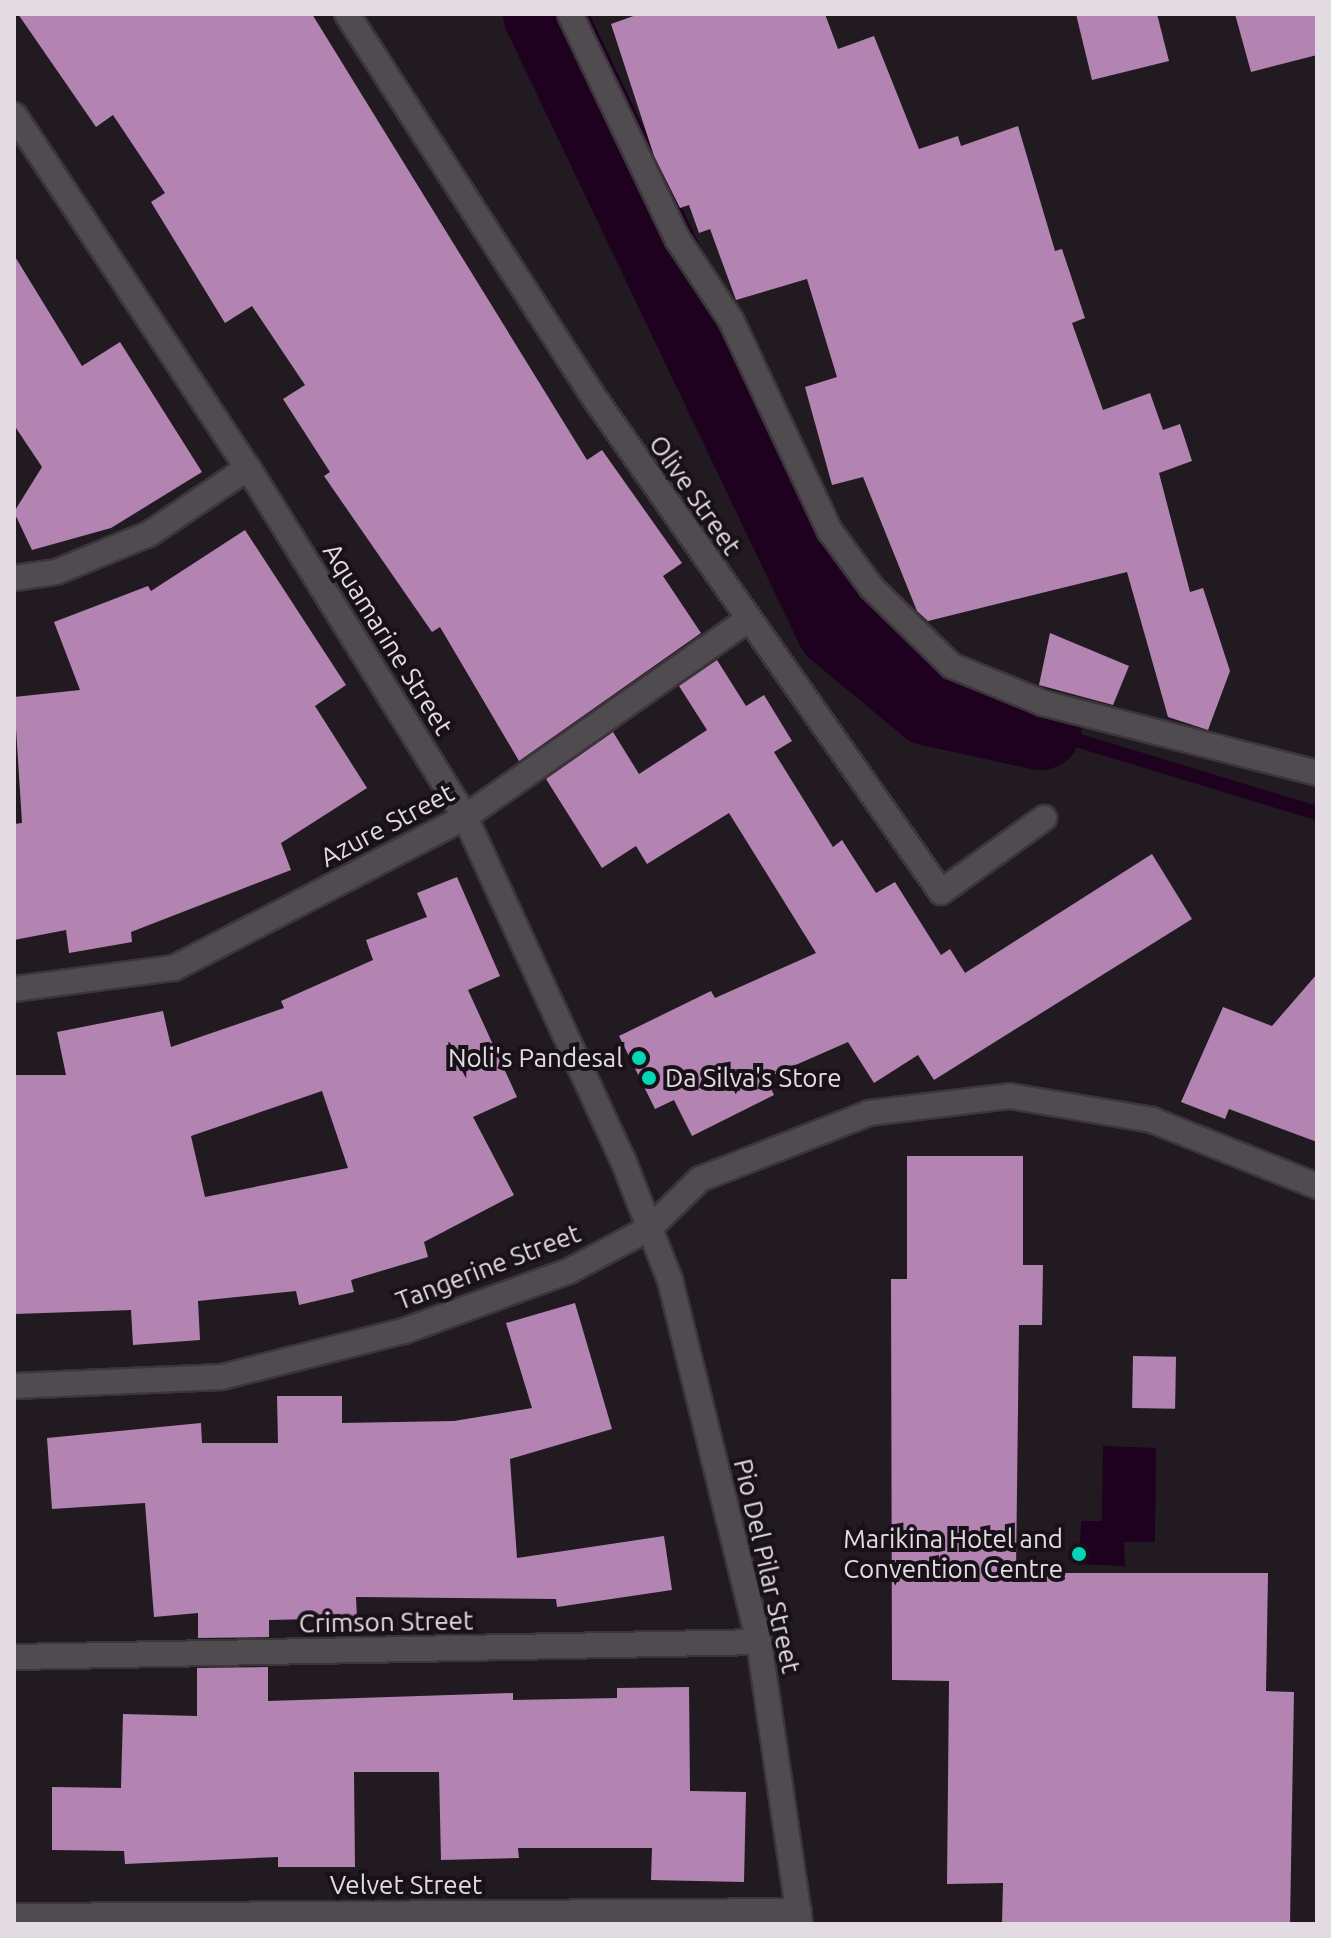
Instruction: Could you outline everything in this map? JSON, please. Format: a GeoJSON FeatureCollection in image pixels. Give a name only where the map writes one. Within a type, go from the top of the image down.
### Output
{"type":"FeatureCollection","features":[{"type":"Feature","properties":{"kind":"street","name":"Olive Street"},"geometry":{"type":"LineString","coordinates":[[347,14],[747,620],[941,892],[1044,818]]}},
{"type":"Feature","properties":{"kind":"street"},"geometry":{"type":"LineString","coordinates":[[570,14],[678,240],[731,320],[830,531],[872,588],[952,666],[1043,703],[1317,773]]}},
{"type":"Feature","properties":{"kind":"street","name":"Aquamarine Street"},"geometry":{"type":"LineString","coordinates":[[14,115],[248,468],[465,817],[650,1228]]}},
{"type":"Feature","properties":{"kind":"street"},"geometry":{"type":"LineString","coordinates":[[14,578],[56,572],[149,534],[248,468]]}},
{"type":"Feature","properties":{"kind":"street","name":"Azure Street"},"geometry":{"type":"LineString","coordinates":[[14,989],[174,968],[465,817],[747,620]]}},
{"type":"Feature","properties":{"kind":"street","name":"Tangerine Street"},"geometry":{"type":"LineString","coordinates":[[14,1386],[222,1377],[418,1326],[569,1271],[650,1228],[700,1179],[869,1113],[1009,1096],[1152,1120],[1317,1186]]}},
{"type":"Feature","properties":{"kind":"street","name":"Pio Del Pilar Street"},"geometry":{"type":"LineString","coordinates":[[650,1228],[670,1280],[759,1642],[800,1917]]}},
{"type":"Feature","properties":{"kind":"street","name":"Crimson Street"},"geometry":{"type":"LineString","coordinates":[[14,1657],[759,1642]]}},
{"type":"Feature","properties":{"kind":"street","name":"Velvet Street"},"geometry":{"type":"LineString","coordinates":[[14,1916],[800,1917]]}},
{"type":"Feature","properties":{"kind":"shaded area"},"geometry":{"type":"Polygon","coordinates":[[[1103,1446],[1156,1448],[1155,1542],[1124,1542],[1125,1566],[1079,1564],[1081,1521],[1102,1521],[1103,1446]]]}},
{"type":"Feature","properties":{"kind":"building"},"geometry":{"type":"Polygon","coordinates":[[[18,14],[312,14],[587,460],[602,450],[682,563],[663,576],[701,633],[519,761],[440,627],[432,632],[324,476],[330,472],[283,399],[305,385],[252,306],[225,323],[151,202],[165,193],[113,115],[96,127],[18,14]]]}},
{"type":"Feature","properties":{"kind":"building"},"geometry":{"type":"Polygon","coordinates":[[[639,14],[825,14],[838,49],[874,36],[919,149],[958,136],[961,146],[1018,126],[1055,251],[1062,249],[1085,318],[1072,323],[1103,410],[1150,393],[1163,430],[1180,424],[1192,461],[1159,473],[1190,592],[1203,588],[1230,671],[1208,730],[1168,717],[1127,572],[928,621],[917,611],[863,477],[832,485],[805,387],[837,377],[807,279],[736,300],[710,229],[699,233],[689,205],[680,208],[654,156],[611,24],[639,14]]]}},
{"type":"Feature","properties":{"kind":"building"},"geometry":{"type":"Polygon","coordinates":[[[1076,14],[1157,14],[1169,61],[1092,80],[1076,14]]]}},
{"type":"Feature","properties":{"kind":"building"},"geometry":{"type":"Polygon","coordinates":[[[1235,14],[1317,14],[1317,55],[1251,72],[1235,14]]]}},
{"type":"Feature","properties":{"kind":"building"},"geometry":{"type":"Polygon","coordinates":[[[14,255],[82,366],[120,342],[202,472],[111,528],[32,550],[14,512],[42,467],[14,425],[14,255]]]}},
{"type":"Feature","properties":{"kind":"building"},"geometry":{"type":"Polygon","coordinates":[[[245,530],[346,685],[315,706],[367,788],[281,843],[291,870],[131,932],[132,942],[69,953],[66,930],[14,940],[14,824],[22,823],[14,697],[80,690],[54,622],[148,586],[151,591],[245,530]]]}},
{"type":"Feature","properties":{"kind":"building"},"geometry":{"type":"Polygon","coordinates":[[[1050,633],[1129,666],[1113,705],[1039,685],[1050,633]]]}},
{"type":"Feature","properties":{"kind":"building"},"geometry":{"type":"Polygon","coordinates":[[[717,660],[746,706],[764,695],[792,741],[774,752],[833,847],[842,840],[876,893],[895,882],[941,955],[950,949],[965,973],[1152,854],[1192,919],[934,1080],[918,1055],[874,1083],[848,1042],[766,1078],[774,1095],[692,1136],[674,1100],[655,1109],[619,1036],[711,991],[715,998],[816,953],[729,813],[647,864],[636,846],[602,868],[546,779],[613,732],[639,774],[707,730],[679,686],[717,660]]]}},
{"type":"Feature","properties":{"kind":"building"},"geometry":{"type":"Polygon","coordinates":[[[457,877],[500,976],[468,990],[517,1097],[473,1117],[514,1195],[424,1242],[428,1257],[351,1280],[354,1292],[299,1305],[296,1291],[198,1301],[200,1340],[133,1345],[131,1310],[14,1314],[14,1075],[66,1075],[57,1032],[163,1011],[171,1047],[284,1008],[281,1001],[373,960],[366,940],[427,917],[417,893],[457,877]],[[322,1091],[191,1136],[205,1197],[348,1168],[322,1091]]]}},
{"type":"Feature","properties":{"kind":"building"},"geometry":{"type":"Polygon","coordinates":[[[1317,974],[1317,1142],[1229,1109],[1225,1119],[1181,1102],[1223,1007],[1272,1026],[1317,974]]]}},
{"type":"Feature","properties":{"kind":"building"},"geometry":{"type":"Polygon","coordinates":[[[907,1156],[1023,1156],[1023,1265],[1043,1265],[1042,1325],[1019,1325],[1016,1573],[1268,1573],[1266,1691],[1294,1692],[1290,1924],[1002,1924],[1003,1883],[947,1884],[949,1681],[892,1680],[891,1279],[907,1279],[907,1156]]]}},
{"type":"Feature","properties":{"kind":"building"},"geometry":{"type":"Polygon","coordinates":[[[575,1303],[612,1429],[510,1459],[517,1558],[664,1536],[672,1590],[557,1607],[556,1599],[356,1597],[357,1618],[269,1620],[269,1637],[198,1638],[198,1613],[154,1617],[145,1503],[52,1509],[47,1438],[201,1423],[202,1443],[278,1443],[277,1396],[342,1396],[342,1423],[454,1421],[532,1408],[506,1323],[575,1303]]]}},
{"type":"Feature","properties":{"kind":"building"},"geometry":{"type":"Polygon","coordinates":[[[1133,1356],[1176,1357],[1175,1409],[1132,1408],[1133,1356]]]}},
{"type":"Feature","properties":{"kind":"building"},"geometry":{"type":"Polygon","coordinates":[[[268,1667],[268,1701],[513,1693],[513,1700],[617,1698],[617,1688],[689,1687],[690,1791],[746,1792],[744,1882],[651,1880],[652,1848],[518,1848],[519,1858],[441,1860],[439,1772],[354,1772],[355,1867],[278,1867],[278,1857],[125,1864],[124,1851],[52,1850],[52,1787],[121,1788],[123,1714],[197,1716],[197,1668],[268,1667]]]}},
{"type":"Feature","properties":{"kind":"waterway"},"geometry":{"type":"LineString","coordinates":[[544,14],[837,628],[930,705],[1040,729]]}},
{"type":"Feature","properties":{"kind":"waterway"},"geometry":{"type":"LineString","coordinates":[[1040,729],[1317,813]]}},
{"type":"Feature","properties":{"kind":"place","name":"Noli's Pandesal"},"geometry":{"type":"Point","coordinates":[639,1058]}},
{"type":"Feature","properties":{"kind":"place","name":"Da Silva's Store"},"geometry":{"type":"Point","coordinates":[649,1078]}},
{"type":"Feature","properties":{"kind":"place","name":"Marikina Hotel and Convention Centre"},"geometry":{"type":"Point","coordinates":[1079,1554]}}]}
